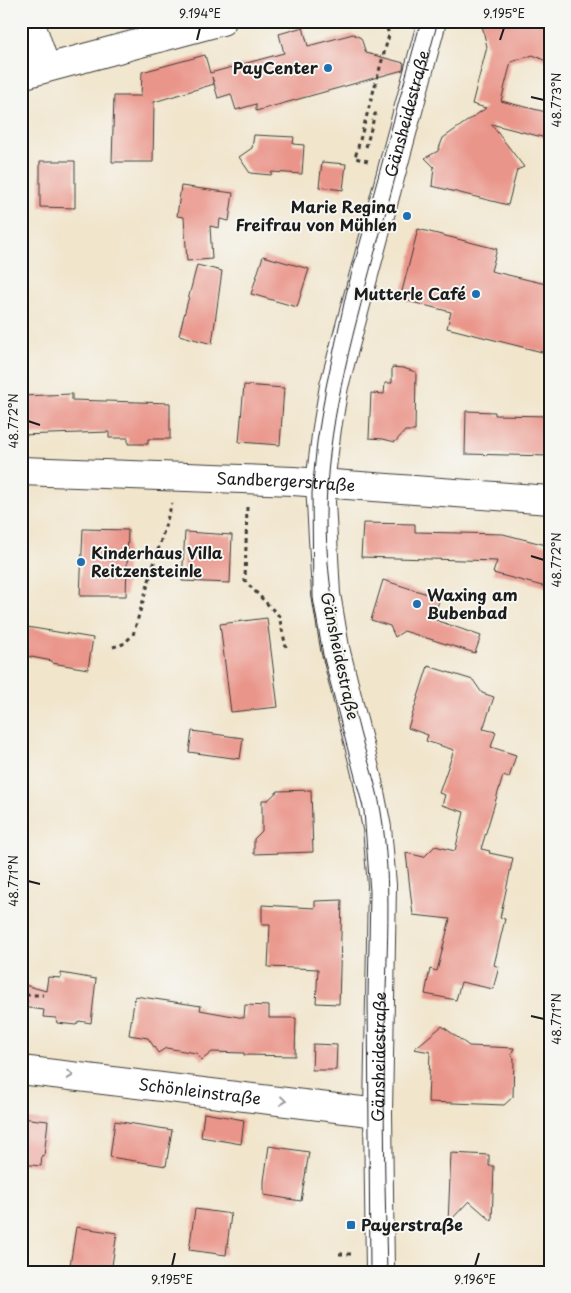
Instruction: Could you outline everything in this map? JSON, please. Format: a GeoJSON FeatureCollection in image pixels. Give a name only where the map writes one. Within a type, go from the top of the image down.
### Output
{"type":"FeatureCollection","features":[{"type":"Feature","properties":{"kind":"street"},"geometry":{"type":"LineString","coordinates":[[30,21],[34,72],[222,21]]}},
{"type":"Feature","properties":{"kind":"street","name":"Gänsheidestraße"},"geometry":{"type":"LineString","coordinates":[[380,1272],[378,1113],[382,885],[377,828],[367,777],[335,648],[326,594],[320,483],[334,386],[432,21]]}},
{"type":"Feature","properties":{"kind":"street","name":"Sandbergerstraße"},"geometry":{"type":"LineString","coordinates":[[21,471],[248,479],[550,500]]}},
{"type":"Feature","properties":{"kind":"street","name":"Schönleinstraße"},"geometry":{"type":"LineString","coordinates":[[21,1070],[378,1113]]}},
{"type":"Feature","properties":{"kind":"path"},"geometry":{"type":"LineString","coordinates":[[355,158],[389,35],[385,21]]}},
{"type":"Feature","properties":{"kind":"path"},"geometry":{"type":"LineString","coordinates":[[366,147],[375,114]]}},
{"type":"Feature","properties":{"kind":"path"},"geometry":{"type":"LineString","coordinates":[[359,145],[373,149]]}},
{"type":"Feature","properties":{"kind":"path"},"geometry":{"type":"LineString","coordinates":[[248,479],[245,581],[279,616],[286,647]]}},
{"type":"Feature","properties":{"kind":"path"},"geometry":{"type":"LineString","coordinates":[[113,647],[123,644],[134,635],[168,518]]}},
{"type":"Feature","properties":{"kind":"path"},"geometry":{"type":"LineString","coordinates":[[21,1034],[23,1034],[27,995],[43,996]]}},
{"type":"Feature","properties":{"kind":"path"},"geometry":{"type":"LineString","coordinates":[[339,1254],[355,1254],[355,1263]]}},
{"type":"Feature","properties":{"kind":"building"},"geometry":{"type":"Polygon","coordinates":[[[481,21],[550,21],[550,63],[533,55],[511,62],[501,101],[550,113],[550,139],[491,124],[524,167],[517,170],[508,205],[432,186],[434,167],[425,158],[438,151],[443,138],[486,108],[472,104],[487,47],[481,21]]]}},
{"type":"Feature","properties":{"kind":"building"},"geometry":{"type":"Polygon","coordinates":[[[303,27],[308,46],[353,34],[361,38],[366,53],[404,63],[403,70],[256,111],[256,104],[236,110],[231,94],[218,98],[214,84],[154,102],[153,162],[112,162],[114,96],[141,96],[142,72],[205,55],[210,73],[284,53],[279,34],[303,27]]]}},
{"type":"Feature","properties":{"kind":"building"},"geometry":{"type":"Polygon","coordinates":[[[254,135],[294,137],[293,144],[304,145],[302,174],[272,172],[271,175],[250,173],[239,157],[252,148],[254,135]]]}},
{"type":"Feature","properties":{"kind":"building"},"geometry":{"type":"Polygon","coordinates":[[[40,161],[75,161],[75,208],[40,207],[40,161]]]}},
{"type":"Feature","properties":{"kind":"building"},"geometry":{"type":"Polygon","coordinates":[[[322,162],[346,164],[343,190],[319,187],[322,162]]]}},
{"type":"Feature","properties":{"kind":"building"},"geometry":{"type":"Polygon","coordinates":[[[181,186],[233,193],[229,221],[220,219],[219,228],[210,226],[212,259],[187,261],[184,217],[177,216],[181,186]]]}},
{"type":"Feature","properties":{"kind":"building","name":"Mutterle Café"},"geometry":{"type":"Polygon","coordinates":[[[418,229],[497,249],[491,271],[550,285],[550,354],[447,328],[451,312],[400,299],[418,229]]]}},
{"type":"Feature","properties":{"kind":"building"},"geometry":{"type":"Polygon","coordinates":[[[263,256],[309,269],[297,307],[251,294],[263,256]]]}},
{"type":"Feature","properties":{"kind":"building"},"geometry":{"type":"Polygon","coordinates":[[[197,265],[222,271],[212,344],[179,335],[197,265]]]}},
{"type":"Feature","properties":{"kind":"building"},"geometry":{"type":"Polygon","coordinates":[[[392,367],[416,372],[415,431],[405,431],[395,442],[369,438],[371,393],[384,394],[385,383],[392,383],[392,367]]]}},
{"type":"Feature","properties":{"kind":"building"},"geometry":{"type":"Polygon","coordinates":[[[244,385],[284,388],[280,445],[239,442],[244,385]]]}},
{"type":"Feature","properties":{"kind":"building"},"geometry":{"type":"Polygon","coordinates":[[[72,394],[72,400],[170,403],[170,439],[148,439],[148,444],[128,444],[128,438],[109,438],[109,432],[21,435],[21,396],[72,394]]]}},
{"type":"Feature","properties":{"kind":"building"},"geometry":{"type":"Polygon","coordinates":[[[466,411],[495,412],[495,415],[550,416],[550,456],[465,454],[466,411]]]}},
{"type":"Feature","properties":{"kind":"building"},"geometry":{"type":"Polygon","coordinates":[[[363,523],[415,524],[415,532],[503,534],[550,546],[550,588],[493,573],[497,561],[361,557],[363,523]]]}},
{"type":"Feature","properties":{"kind":"building"},"geometry":{"type":"Polygon","coordinates":[[[83,529],[128,530],[126,596],[80,596],[83,529]]]}},
{"type":"Feature","properties":{"kind":"building"},"geometry":{"type":"Polygon","coordinates":[[[185,532],[232,535],[230,583],[182,581],[185,532]]]}},
{"type":"Feature","properties":{"kind":"building"},"geometry":{"type":"Polygon","coordinates":[[[383,580],[440,598],[433,619],[481,636],[475,653],[404,631],[395,637],[390,626],[371,620],[383,580]]]}},
{"type":"Feature","properties":{"kind":"building"},"geometry":{"type":"Polygon","coordinates":[[[267,618],[278,707],[231,712],[220,624],[267,618]]]}},
{"type":"Feature","properties":{"kind":"building"},"geometry":{"type":"Polygon","coordinates":[[[21,626],[93,638],[88,669],[21,655],[21,626]]]}},
{"type":"Feature","properties":{"kind":"building"},"geometry":{"type":"Polygon","coordinates":[[[428,666],[473,680],[482,693],[494,697],[483,729],[496,732],[491,747],[516,755],[509,778],[503,776],[481,849],[490,851],[489,853],[513,858],[500,918],[505,919],[494,965],[499,967],[493,989],[461,982],[456,1000],[425,994],[430,969],[437,971],[450,919],[413,915],[406,853],[424,857],[435,846],[455,851],[464,812],[442,805],[445,795],[439,793],[454,750],[426,741],[428,735],[408,728],[428,666]]]}},
{"type":"Feature","properties":{"kind":"building"},"geometry":{"type":"Polygon","coordinates":[[[192,731],[243,738],[240,759],[189,752],[192,731]]]}},
{"type":"Feature","properties":{"kind":"building"},"geometry":{"type":"Polygon","coordinates":[[[311,790],[313,852],[254,854],[254,839],[262,831],[262,800],[268,800],[278,791],[311,790]]]}},
{"type":"Feature","properties":{"kind":"building"},"geometry":{"type":"Polygon","coordinates":[[[342,900],[339,1004],[316,1003],[318,969],[268,967],[270,925],[262,925],[262,905],[315,908],[315,901],[342,900]]]}},
{"type":"Feature","properties":{"kind":"building"},"geometry":{"type":"Polygon","coordinates":[[[61,973],[96,979],[91,1023],[79,1021],[76,1025],[57,1023],[56,1018],[43,1017],[44,1010],[21,1007],[21,984],[46,991],[48,977],[61,978],[61,973]]]}},
{"type":"Feature","properties":{"kind":"building"},"geometry":{"type":"Polygon","coordinates":[[[135,996],[201,1006],[200,1010],[244,1018],[245,1005],[269,1006],[269,1018],[296,1018],[295,1056],[212,1052],[202,1060],[196,1053],[166,1048],[158,1053],[148,1038],[129,1035],[135,996]]]}},
{"type":"Feature","properties":{"kind":"building"},"geometry":{"type":"Polygon","coordinates":[[[442,1026],[469,1046],[514,1048],[511,1055],[514,1058],[513,1097],[504,1105],[428,1102],[430,1052],[414,1049],[442,1026]]]}},
{"type":"Feature","properties":{"kind":"building"},"geometry":{"type":"Polygon","coordinates":[[[313,1044],[337,1045],[336,1070],[312,1070],[313,1044]]]}},
{"type":"Feature","properties":{"kind":"building"},"geometry":{"type":"Polygon","coordinates":[[[204,1113],[244,1120],[241,1144],[201,1137],[204,1113]]]}},
{"type":"Feature","properties":{"kind":"building"},"geometry":{"type":"Polygon","coordinates":[[[21,1118],[48,1121],[41,1166],[21,1164],[21,1118]]]}},
{"type":"Feature","properties":{"kind":"building"},"geometry":{"type":"Polygon","coordinates":[[[115,1121],[172,1130],[166,1166],[110,1157],[115,1121]]]}},
{"type":"Feature","properties":{"kind":"building"},"geometry":{"type":"Polygon","coordinates":[[[269,1146],[309,1152],[301,1201],[264,1195],[269,1146]]]}},
{"type":"Feature","properties":{"kind":"building"},"geometry":{"type":"Polygon","coordinates":[[[451,1153],[489,1155],[489,1166],[494,1166],[492,1221],[469,1201],[448,1223],[451,1153]]]}},
{"type":"Feature","properties":{"kind":"building"},"geometry":{"type":"Polygon","coordinates":[[[195,1209],[231,1214],[226,1255],[189,1250],[195,1209]]]}},
{"type":"Feature","properties":{"kind":"building"},"geometry":{"type":"Polygon","coordinates":[[[76,1227],[117,1233],[111,1272],[69,1272],[76,1227]]]}},
{"type":"Feature","properties":{"kind":"tram line"},"geometry":{"type":"LineString","coordinates":[[370,1272],[368,996],[370,892],[364,811],[323,655],[313,598],[312,493],[317,442],[326,387],[346,294],[421,21]]}},
{"type":"Feature","properties":{"kind":"tram line"},"geometry":{"type":"LineString","coordinates":[[387,1272],[384,1090],[388,893],[385,839],[379,800],[345,670],[336,620],[327,544],[327,485],[330,451],[341,385],[374,255],[438,21]]}},
{"type":"Feature","properties":{"kind":"place","name":"PayCenter"},"geometry":{"type":"Point","coordinates":[328,68]}},
{"type":"Feature","properties":{"kind":"place","name":"Marie Regina Freifrau von Mühlen"},"geometry":{"type":"Point","coordinates":[407,216]}},
{"type":"Feature","properties":{"kind":"place","name":"Mutterle Café"},"geometry":{"type":"Point","coordinates":[476,294]}},
{"type":"Feature","properties":{"kind":"place","name":"Kinderhaus Villa Reitzensteinle"},"geometry":{"type":"Point","coordinates":[81,562]}},
{"type":"Feature","properties":{"kind":"place","name":"Waxing am Bubenbad"},"geometry":{"type":"Point","coordinates":[417,604]}},
{"type":"Feature","properties":{"kind":"place","name":"Payerstraße"},"geometry":{"type":"Point","coordinates":[351,1225]}}]}
